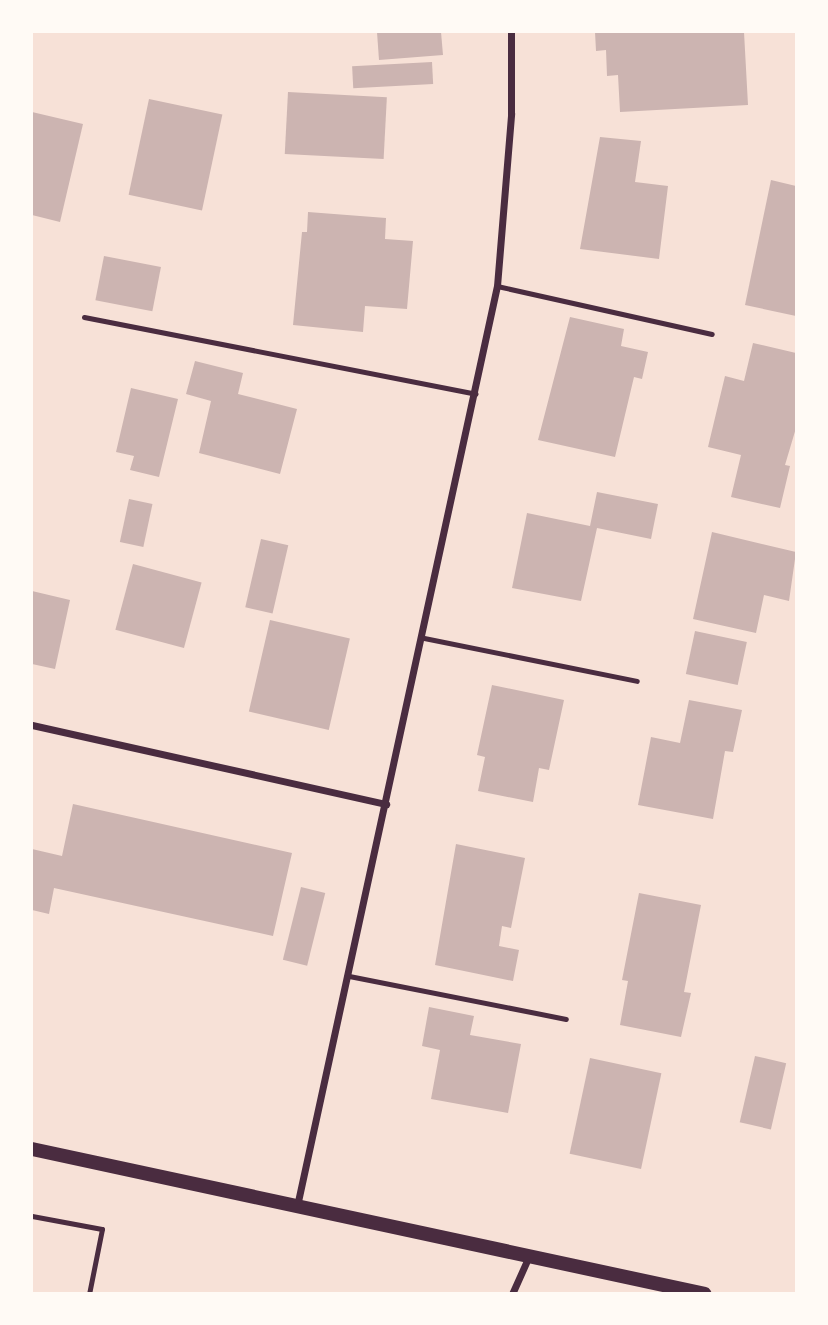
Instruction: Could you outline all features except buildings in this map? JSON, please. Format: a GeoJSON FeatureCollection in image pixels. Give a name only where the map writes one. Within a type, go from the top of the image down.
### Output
{"type":"FeatureCollection","features":[{"type":"Feature","properties":{"kind":"main road"},"geometry":{"type":"LineString","coordinates":[[32,1149],[705,1293]]}},
{"type":"Feature","properties":{"kind":"street"},"geometry":{"type":"LineString","coordinates":[[296,1207],[424,638],[497,286],[512,114],[511,32]]}},
{"type":"Feature","properties":{"kind":"street"},"geometry":{"type":"LineString","coordinates":[[32,724],[386,804]]}},
{"type":"Feature","properties":{"kind":"street"},"geometry":{"type":"LineString","coordinates":[[512,1293],[529,1255]]}},
{"type":"Feature","properties":{"kind":"lane"},"geometry":{"type":"LineString","coordinates":[[497,286],[712,334]]}},
{"type":"Feature","properties":{"kind":"lane"},"geometry":{"type":"LineString","coordinates":[[84,317],[475,394]]}},
{"type":"Feature","properties":{"kind":"lane"},"geometry":{"type":"LineString","coordinates":[[424,638],[637,681]]}},
{"type":"Feature","properties":{"kind":"lane"},"geometry":{"type":"LineString","coordinates":[[349,976],[566,1019]]}},
{"type":"Feature","properties":{"kind":"lane"},"geometry":{"type":"LineString","coordinates":[[32,1216],[102,1229],[89,1293]]}}]}
